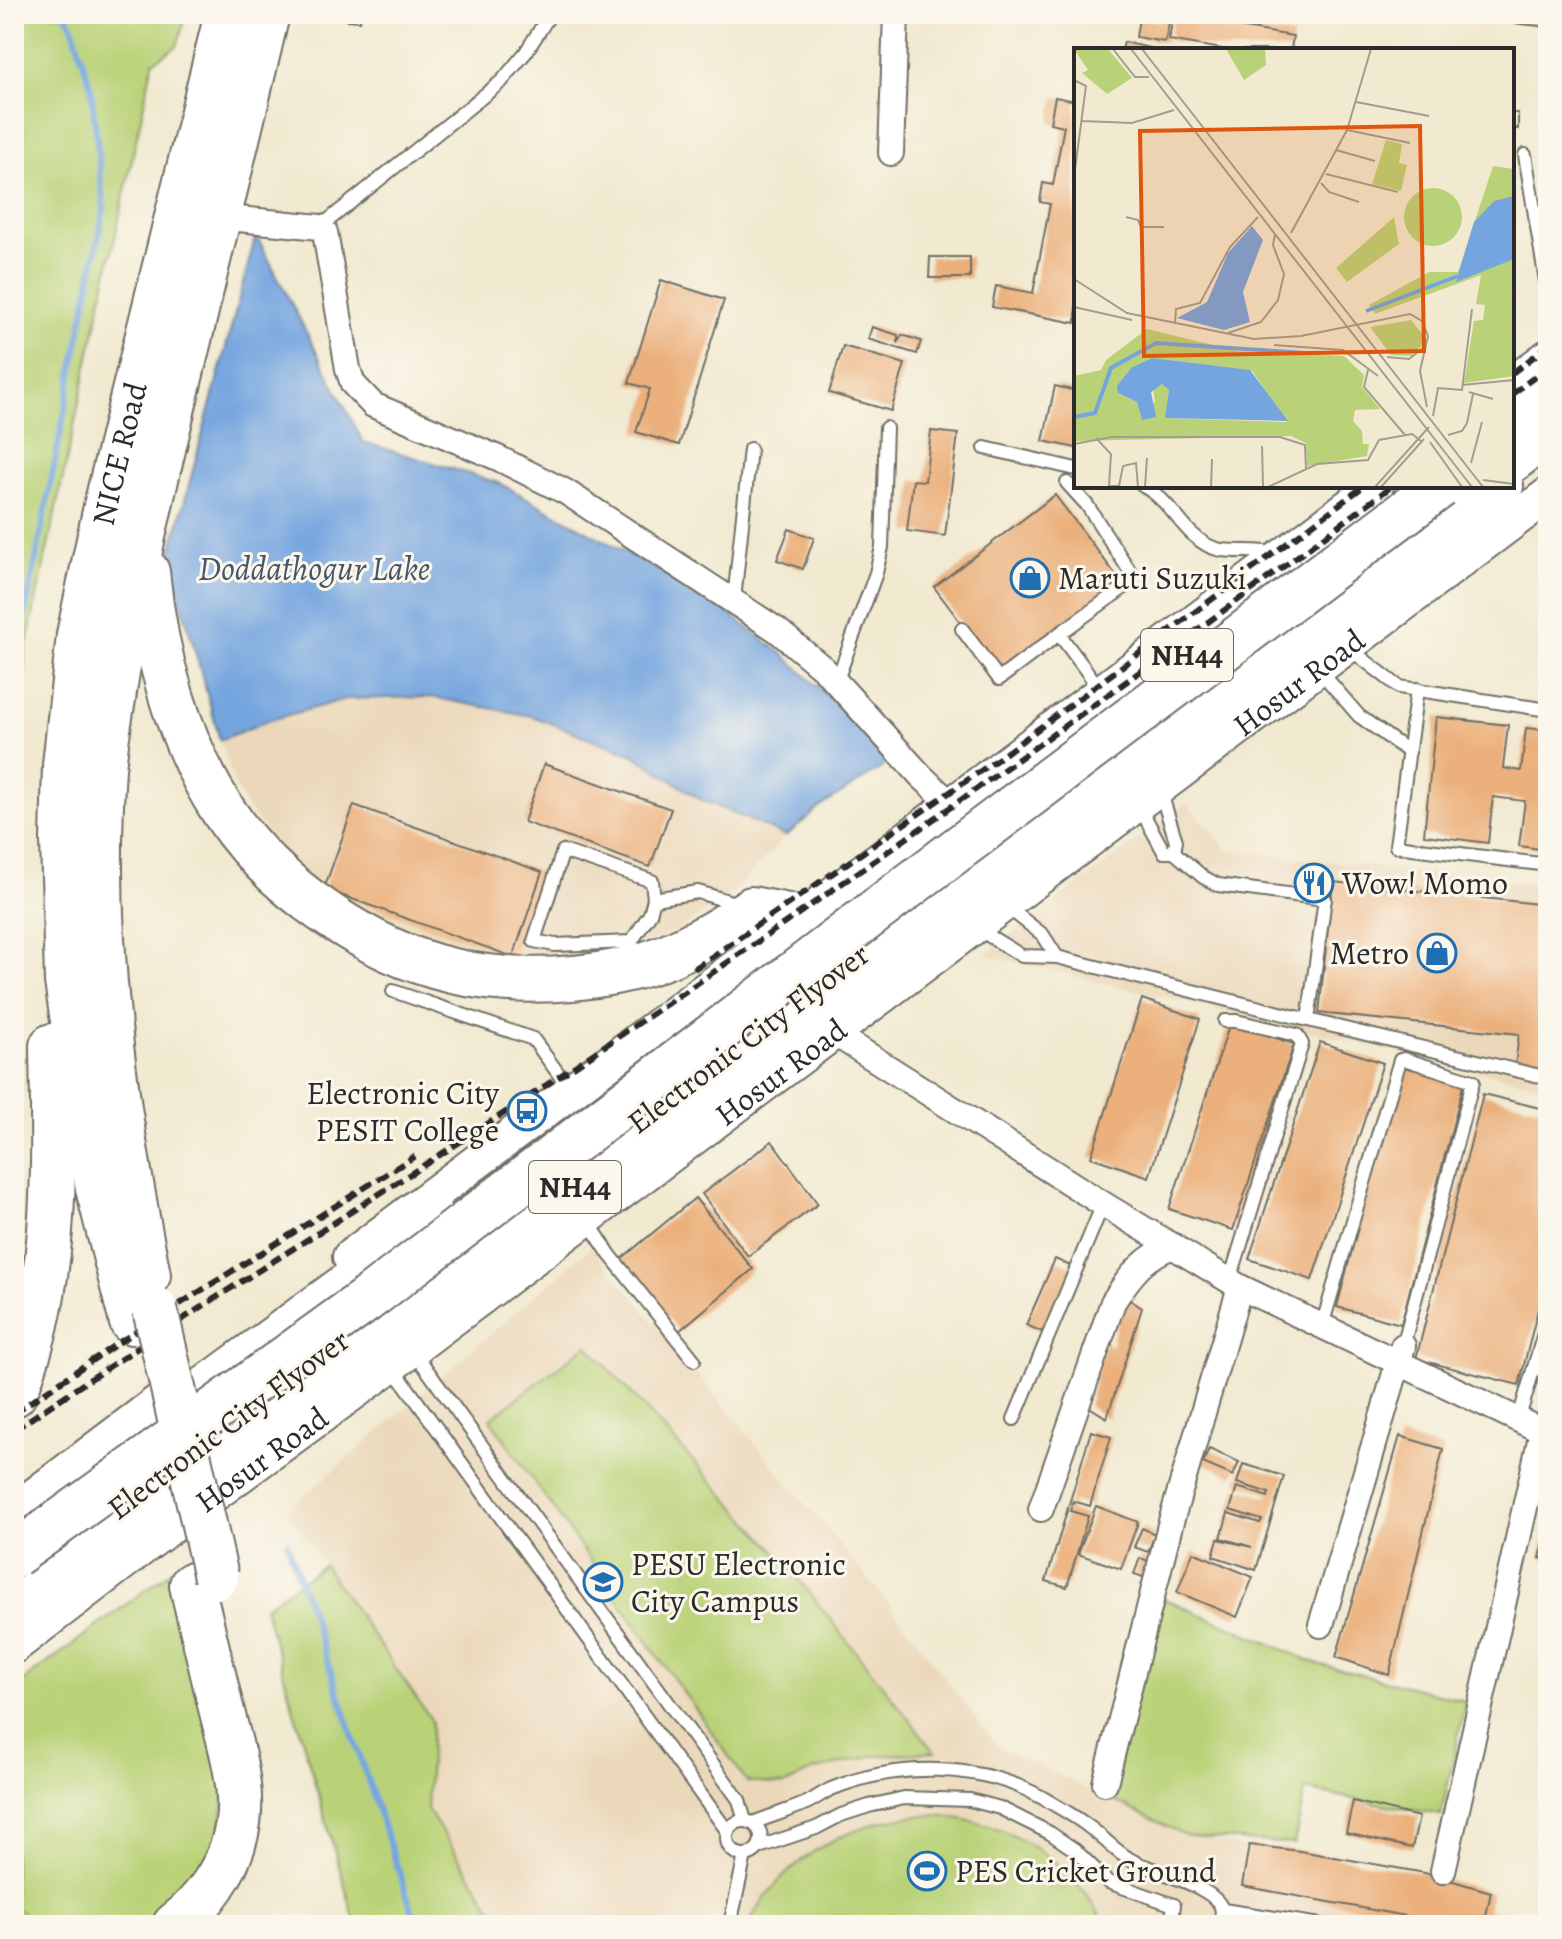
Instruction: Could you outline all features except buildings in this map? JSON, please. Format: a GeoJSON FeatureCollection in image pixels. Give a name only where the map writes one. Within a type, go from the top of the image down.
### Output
{"type":"FeatureCollection","features":[{"type":"Feature","properties":{"kind":"highway","name":"NICE Road"},"geometry":{"type":"LineString","coordinates":[[63,900],[65,765],[79,635],[107,502],[227,14]]}},
{"type":"Feature","properties":{"kind":"highway","name":"NICE Road"},"geometry":{"type":"LineString","coordinates":[[144,1315],[117,1089],[101,900],[103,767],[120,647],[144,530],[267,14]]}},
{"type":"Feature","properties":{"kind":"highway"},"geometry":{"type":"LineString","coordinates":[[1514,408],[1548,383]]}},
{"type":"Feature","properties":{"kind":"highway"},"geometry":{"type":"LineString","coordinates":[[1514,431],[1548,406]]}},
{"type":"Feature","properties":{"kind":"highway"},"geometry":{"type":"LineString","coordinates":[[1514,458],[1548,432]]}},
{"type":"Feature","properties":{"kind":"highway"},"geometry":{"type":"LineString","coordinates":[[1514,476],[1548,451]]}},
{"type":"Feature","properties":{"kind":"highway","name":"NH44"},"geometry":{"type":"LineString","coordinates":[[14,1529],[492,1179],[815,921],[1409,488]]}},
{"type":"Feature","properties":{"kind":"highway","name":"Electronic City Flyover"},"geometry":{"type":"LineString","coordinates":[[14,1555],[366,1300],[1437,488]]}},
{"type":"Feature","properties":{"kind":"highway","name":"Electronic City Flyover"},"geometry":{"type":"LineString","coordinates":[[14,1582],[837,972],[1474,488]]}},
{"type":"Feature","properties":{"kind":"highway","name":"Hosur Road"},"geometry":{"type":"LineString","coordinates":[[14,1609],[393,1343],[1498,488]]}},
{"type":"Feature","properties":{"kind":"highway"},"geometry":{"type":"LineString","coordinates":[[144,530],[151,610],[162,663],[174,705],[203,776],[225,813],[256,852],[290,886],[332,918],[382,944],[451,970],[498,978],[553,980],[618,972],[684,948],[752,909],[815,921]]}},
{"type":"Feature","properties":{"kind":"highway"},"geometry":{"type":"LineString","coordinates":[[63,900],[67,981],[98,1188],[144,1315],[204,1581],[241,1805],[237,1837],[225,1868],[197,1905],[175,1925]]}},
{"type":"Feature","properties":{"kind":"highway"},"geometry":{"type":"LineString","coordinates":[[14,1394],[32,1342],[46,1275],[53,1138],[51,956],[63,900]]}},
{"type":"Feature","properties":{"kind":"highway"},"geometry":{"type":"LineString","coordinates":[[204,1581],[245,1699],[262,1793],[258,1852],[245,1884],[215,1925]]}},
{"type":"Feature","properties":{"kind":"street"},"geometry":{"type":"LineString","coordinates":[[891,153],[896,14]]}},
{"type":"Feature","properties":{"kind":"street"},"geometry":{"type":"LineString","coordinates":[[218,217],[320,227],[325,232],[348,369],[353,384],[363,396],[393,416],[498,458],[566,492],[734,600],[777,630],[836,683],[921,776],[951,804]]}},
{"type":"Feature","properties":{"kind":"street"},"geometry":{"type":"LineString","coordinates":[[1514,382],[1548,357]]}},
{"type":"Feature","properties":{"kind":"street"},"geometry":{"type":"LineString","coordinates":[[14,1511],[571,1090],[815,921],[951,804],[1373,488]]}},
{"type":"Feature","properties":{"kind":"street","name":"Hosur Road"},"geometry":{"type":"LineString","coordinates":[[14,1646],[180,1519],[393,1343],[585,1217],[1317,668],[1357,655],[1548,495]]}},
{"type":"Feature","properties":{"kind":"street"},"geometry":{"type":"LineString","coordinates":[[832,1032],[1235,1284],[1322,1326],[1401,1355],[1545,1433],[1443,1871]]}},
{"type":"Feature","properties":{"kind":"street"},"geometry":{"type":"LineString","coordinates":[[1041,1509],[1113,1302],[1126,1281],[1150,1257],[1174,1246]]}},
{"type":"Feature","properties":{"kind":"street"},"geometry":{"type":"LineString","coordinates":[[1105,1783],[1235,1284]]}},
{"type":"Feature","properties":{"kind":"street"},"geometry":{"type":"LineString","coordinates":[[1321,1625],[1401,1355]]}},
{"type":"Feature","properties":{"kind":"lane"},"geometry":{"type":"LineString","coordinates":[[320,227],[502,81],[526,52],[550,14]]}},
{"type":"Feature","properties":{"kind":"lane"},"geometry":{"type":"LineString","coordinates":[[1525,155],[1548,293]]}},
{"type":"Feature","properties":{"kind":"lane"},"geometry":{"type":"LineString","coordinates":[[836,683],[876,573],[882,547],[886,428]]}},
{"type":"Feature","properties":{"kind":"lane"},"geometry":{"type":"LineString","coordinates":[[985,448],[1074,469]]}},
{"type":"Feature","properties":{"kind":"lane"},"geometry":{"type":"LineString","coordinates":[[734,600],[750,449]]}},
{"type":"Feature","properties":{"kind":"lane"},"geometry":{"type":"LineString","coordinates":[[962,629],[999,679],[1126,586],[1131,573],[1087,505],[1067,483]]}},
{"type":"Feature","properties":{"kind":"lane"},"geometry":{"type":"LineString","coordinates":[[1159,490],[1193,534],[1208,546],[1272,552],[1279,559]]}},
{"type":"Feature","properties":{"kind":"lane"},"geometry":{"type":"LineString","coordinates":[[1059,634],[1091,677],[1098,694]]}},
{"type":"Feature","properties":{"kind":"lane"},"geometry":{"type":"LineString","coordinates":[[1357,655],[1399,687],[1548,710]]}},
{"type":"Feature","properties":{"kind":"lane"},"geometry":{"type":"LineString","coordinates":[[1317,668],[1360,717],[1409,752]]}},
{"type":"Feature","properties":{"kind":"lane"},"geometry":{"type":"LineString","coordinates":[[1417,689],[1396,846],[1548,865]]}},
{"type":"Feature","properties":{"kind":"lane"},"geometry":{"type":"LineString","coordinates":[[1148,795],[1176,841],[1174,852]]}},
{"type":"Feature","properties":{"kind":"lane"},"geometry":{"type":"LineString","coordinates":[[1148,795],[1164,852],[1174,852],[1203,877],[1218,885],[1325,899],[1308,1020]]}},
{"type":"Feature","properties":{"kind":"lane"},"geometry":{"type":"LineString","coordinates":[[563,851],[652,881],[654,899],[650,914],[631,942],[555,945],[534,941],[563,851]]}},
{"type":"Feature","properties":{"kind":"lane"},"geometry":{"type":"LineString","coordinates":[[654,899],[698,892],[752,909]]}},
{"type":"Feature","properties":{"kind":"lane"},"geometry":{"type":"LineString","coordinates":[[1003,904],[1043,935],[1057,957]]}},
{"type":"Feature","properties":{"kind":"lane"},"geometry":{"type":"LineString","coordinates":[[973,926],[1022,956],[1057,957],[1548,1078]]}},
{"type":"Feature","properties":{"kind":"lane"},"geometry":{"type":"LineString","coordinates":[[393,991],[533,1039],[571,1090]]}},
{"type":"Feature","properties":{"kind":"lane"},"geometry":{"type":"LineString","coordinates":[[1225,1021],[1297,1035],[1302,1044],[1235,1284]]}},
{"type":"Feature","properties":{"kind":"lane"},"geometry":{"type":"LineString","coordinates":[[1322,1326],[1400,1060],[1473,1081],[1401,1355]]}},
{"type":"Feature","properties":{"kind":"lane"},"geometry":{"type":"LineString","coordinates":[[1014,1419],[1103,1204]]}},
{"type":"Feature","properties":{"kind":"lane"},"geometry":{"type":"LineString","coordinates":[[585,1217],[610,1255],[694,1360]]}},
{"type":"Feature","properties":{"kind":"lane"},"geometry":{"type":"LineString","coordinates":[[1518,1421],[1548,1320]]}},
{"type":"Feature","properties":{"kind":"lane"},"geometry":{"type":"LineString","coordinates":[[393,1343],[739,1800],[749,1822],[761,1835],[759,1847]]}},
{"type":"Feature","properties":{"kind":"lane"},"geometry":{"type":"LineString","coordinates":[[393,1343],[728,1832]]}},
{"type":"Feature","properties":{"kind":"lane"},"geometry":{"type":"LineString","coordinates":[[745,1855],[730,1849],[727,1844],[728,1832],[735,1823],[749,1822],[804,1804],[830,1790],[862,1779],[901,1771],[975,1773],[1039,1796],[1090,1827],[1123,1857],[1216,1898],[1223,1910],[1220,1925]]}},
{"type":"Feature","properties":{"kind":"lane"},"geometry":{"type":"LineString","coordinates":[[730,1925],[745,1855],[841,1815],[904,1798],[970,1800],[1000,1808],[1075,1850],[1108,1882],[1174,1905]]}},
{"type":"Feature","properties":{"kind":"lane"},"geometry":{"type":"LineString","coordinates":[[1075,1850],[1090,1827]]}},
{"type":"Feature","properties":{"kind":"lane"},"geometry":{"type":"LineString","coordinates":[[1171,1925],[1174,1905],[1192,1886]]}},
{"type":"Feature","properties":{"kind":"lane"},"geometry":{"type":"LineString","coordinates":[[1223,1910],[1321,1925]]}},
{"type":"Feature","properties":{"kind":"shaded area"},"geometry":{"type":"Polygon","coordinates":[[[431,697],[532,716],[634,755],[700,799],[786,836],[737,888],[678,931],[601,963],[445,958],[305,880],[246,806],[235,785],[220,740],[270,720],[346,699],[431,697]]]}},
{"type":"Feature","properties":{"kind":"shaded area"},"geometry":{"type":"Polygon","coordinates":[[[1187,803],[1227,850],[1548,886],[1548,1087],[984,955],[1187,803]]]}},
{"type":"Feature","properties":{"kind":"shaded area","name":"PESU Electronic City Campus"},"geometry":{"type":"Polygon","coordinates":[[[591,1247],[885,1599],[997,1746],[1187,1836],[1358,1869],[1544,1925],[503,1925],[427,1809],[432,1720],[287,1511],[591,1247]]]}},
{"type":"Feature","properties":{"kind":"green space"},"geometry":{"type":"Polygon","coordinates":[[[14,14],[180,14],[184,23],[177,46],[153,62],[25,652],[14,787],[14,14]]]}},
{"type":"Feature","properties":{"kind":"green space"},"geometry":{"type":"Polygon","coordinates":[[[587,1345],[781,1557],[935,1752],[871,1756],[812,1771],[784,1785],[747,1782],[490,1419],[587,1345]]]}},
{"type":"Feature","properties":{"kind":"green space"},"geometry":{"type":"Polygon","coordinates":[[[324,1565],[432,1721],[427,1809],[503,1925],[356,1925],[264,1607],[324,1565]]]}},
{"type":"Feature","properties":{"kind":"green space"},"geometry":{"type":"Polygon","coordinates":[[[174,1569],[225,1794],[215,1855],[168,1912],[143,1925],[44,1925],[14,1908],[14,1688],[174,1569]]]}},
{"type":"Feature","properties":{"kind":"green space"},"geometry":{"type":"Polygon","coordinates":[[[1162,1598],[1318,1664],[1466,1701],[1441,1815],[1305,1790],[1294,1844],[1187,1836],[1110,1799],[1162,1598]]]}},
{"type":"Feature","properties":{"kind":"green space","name":"PES Cricket Ground"},"geometry":{"type":"Polygon","coordinates":[[[934,1815],[987,1826],[1034,1848],[1074,1881],[1106,1925],[748,1925],[782,1878],[826,1844],[877,1823],[934,1815]]]}},
{"type":"Feature","properties":{"kind":"water","name":"Doddathogur Lake"},"geometry":{"type":"Polygon","coordinates":[[[256,235],[363,442],[499,483],[704,595],[785,656],[838,706],[887,764],[819,808],[786,836],[700,799],[634,755],[532,716],[431,697],[346,699],[270,720],[220,740],[169,559],[256,235]]]}},
{"type":"Feature","properties":{"kind":"waterway"},"geometry":{"type":"LineString","coordinates":[[14,728],[18,651],[104,209],[91,88],[72,25],[65,14]]}},
{"type":"Feature","properties":{"kind":"waterway"},"geometry":{"type":"LineString","coordinates":[[287,1542],[417,1925]]}},
{"type":"Feature","properties":{"kind":"railway"},"geometry":{"type":"LineString","coordinates":[[1514,372],[1548,346]]}},
{"type":"Feature","properties":{"kind":"railway"},"geometry":{"type":"LineString","coordinates":[[1514,392],[1548,367]]}},
{"type":"Feature","properties":{"kind":"railway"},"geometry":{"type":"LineString","coordinates":[[694,969],[995,761],[1361,488]]}},
{"type":"Feature","properties":{"kind":"railway"},"geometry":{"type":"LineString","coordinates":[[14,1430],[476,1131],[758,942],[1183,641],[1389,488]]}},
{"type":"Feature","properties":{"kind":"railway"},"geometry":{"type":"LineString","coordinates":[[14,1413],[118,1343],[415,1156]]}},
{"type":"Feature","properties":{"kind":"place","name":"Maruti Suzuki"},"geometry":{"type":"Point","coordinates":[1030,578]}},
{"type":"Feature","properties":{"kind":"place","name":"Wow! Momo"},"geometry":{"type":"Point","coordinates":[1314,883]}},
{"type":"Feature","properties":{"kind":"place","name":"Metro"},"geometry":{"type":"Point","coordinates":[1437,953]}},
{"type":"Feature","properties":{"kind":"place","name":"Electronic City PESIT College"},"geometry":{"type":"Point","coordinates":[527,1111]}},
{"type":"Feature","properties":{"kind":"place","name":"PESU Electronic City Campus"},"geometry":{"type":"Point","coordinates":[603,1582]}},
{"type":"Feature","properties":{"kind":"place","name":"PES Cricket Ground"},"geometry":{"type":"Point","coordinates":[927,1871]}}]}
